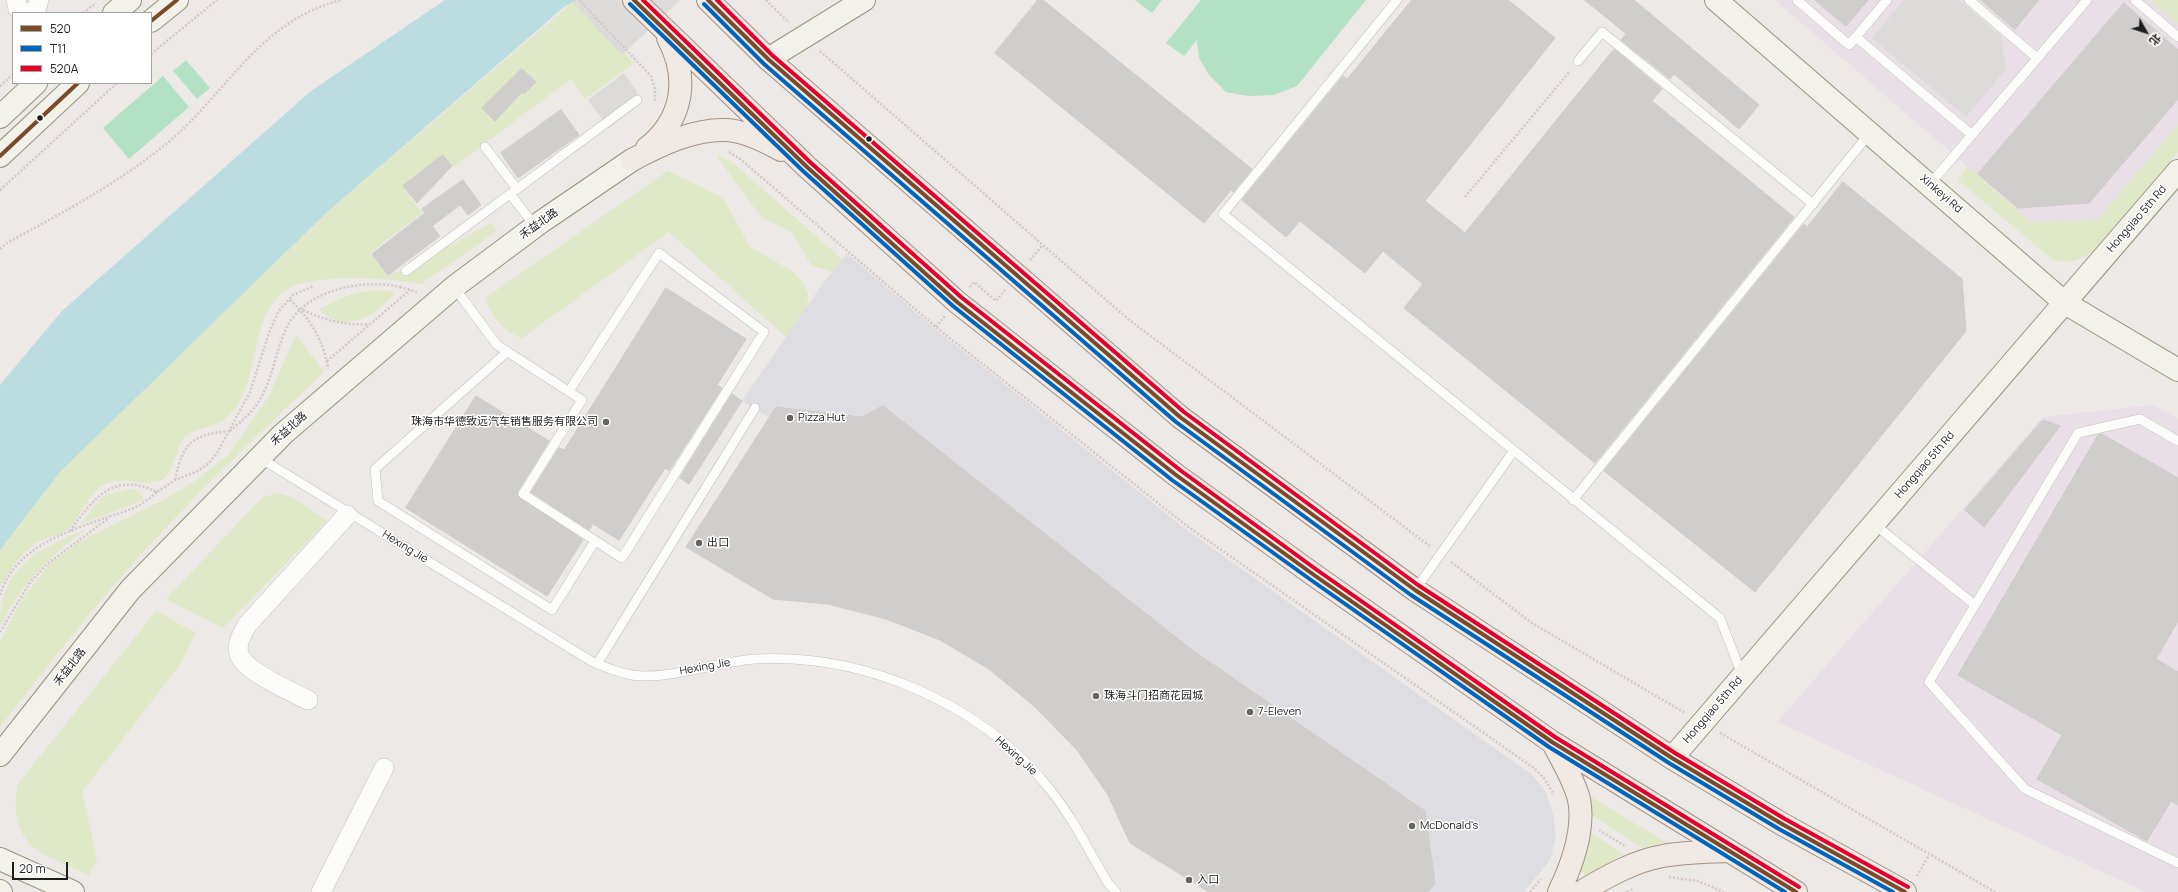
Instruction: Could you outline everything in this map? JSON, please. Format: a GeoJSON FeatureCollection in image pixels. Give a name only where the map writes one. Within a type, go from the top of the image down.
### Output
{"type":"FeatureCollection","features":[{"type":"Feature","properties":{"kind":"main road"},"geometry":{"type":"LineString","coordinates":[[634,0],[807,167],[957,302],[1176,475],[1314,575],[1552,742],[1796,892]]}},
{"type":"Feature","properties":{"kind":"main road"},"geometry":{"type":"LineString","coordinates":[[708,0],[768,59],[1180,417],[1414,590],[1672,758],[1782,824],[1909,886]]}},
{"type":"Feature","properties":{"kind":"main road"},"geometry":{"type":"LineString","coordinates":[[632,160],[652,145],[666,128],[677,109],[681,90],[680,68],[675,52],[656,22]]}},
{"type":"Feature","properties":{"kind":"main road"},"geometry":{"type":"LineString","coordinates":[[632,160],[658,146],[680,138],[704,132],[726,130],[756,138],[780,150],[807,167]]}},
{"type":"Feature","properties":{"kind":"main road"},"geometry":{"type":"LineString","coordinates":[[1552,742],[1568,772],[1579,800],[1579,838],[1559,892]]}},
{"type":"Feature","properties":{"kind":"main road"},"geometry":{"type":"LineString","coordinates":[[1581,892],[1624,868],[1661,856],[1728,851]]}},
{"type":"Feature","properties":{"kind":"street"},"geometry":{"type":"LineString","coordinates":[[16,0],[18,9],[33,10]]}},
{"type":"Feature","properties":{"kind":"street"},"geometry":{"type":"LineString","coordinates":[[115,12],[130,0]]}},
{"type":"Feature","properties":{"kind":"street"},"geometry":{"type":"LineString","coordinates":[[152,20],[177,0]]}},
{"type":"Feature","properties":{"kind":"street"},"geometry":{"type":"LineString","coordinates":[[768,59],[864,0]]}},
{"type":"Feature","properties":{"kind":"street","name":"Xinkeyi Rd"},"geometry":{"type":"LineString","coordinates":[[1716,0],[1930,184],[2065,303],[2178,370]]}},
{"type":"Feature","properties":{"kind":"street"},"geometry":{"type":"LineString","coordinates":[[0,117],[35,84]]}},
{"type":"Feature","properties":{"kind":"street"},"geometry":{"type":"LineString","coordinates":[[0,156],[77,84]]}},
{"type":"Feature","properties":{"kind":"street","name":"禾益北路"},"geometry":{"type":"LineString","coordinates":[[0,754],[130,590],[283,434],[454,287],[535,226],[632,160]]}},
{"type":"Feature","properties":{"kind":"street","name":"Hongqiao 5th Rd"},"geometry":{"type":"LineString","coordinates":[[1672,758],[2178,171]]}},
{"type":"Feature","properties":{"kind":"street"},"geometry":{"type":"LineString","coordinates":[[308,700],[246,665],[238,654],[239,640],[247,625],[347,515]]}},
{"type":"Feature","properties":{"kind":"street"},"geometry":{"type":"LineString","coordinates":[[321,892],[384,768]]}},
{"type":"Feature","properties":{"kind":"street"},"geometry":{"type":"LineString","coordinates":[[0,859],[74,892]]}},
{"type":"Feature","properties":{"kind":"lane"},"geometry":{"type":"LineString","coordinates":[[1397,0],[1223,214],[1720,618],[1742,676]]}},
{"type":"Feature","properties":{"kind":"lane"},"geometry":{"type":"LineString","coordinates":[[1797,0],[1849,45],[1888,0]]}},
{"type":"Feature","properties":{"kind":"lane"},"geometry":{"type":"LineString","coordinates":[[1969,0],[2037,58]]}},
{"type":"Feature","properties":{"kind":"lane"},"geometry":{"type":"LineString","coordinates":[[1930,184],[2087,0]]}},
{"type":"Feature","properties":{"kind":"lane"},"geometry":{"type":"LineString","coordinates":[[2135,0],[2178,37]]}},
{"type":"Feature","properties":{"kind":"lane"},"geometry":{"type":"LineString","coordinates":[[1578,61],[1602,32],[1813,204]]}},
{"type":"Feature","properties":{"kind":"lane"},"geometry":{"type":"LineString","coordinates":[[1856,37],[1972,135]]}},
{"type":"Feature","properties":{"kind":"lane"},"geometry":{"type":"LineString","coordinates":[[406,271],[637,100]]}},
{"type":"Feature","properties":{"kind":"lane"},"geometry":{"type":"LineString","coordinates":[[1573,500],[1870,133]]}},
{"type":"Feature","properties":{"kind":"lane"},"geometry":{"type":"LineString","coordinates":[[485,147],[535,226]]}},
{"type":"Feature","properties":{"kind":"lane"},"geometry":{"type":"LineString","coordinates":[[454,287],[497,346],[507,352],[569,392],[582,400],[522,494],[622,558],[764,332],[659,253],[569,392]]}},
{"type":"Feature","properties":{"kind":"lane"},"geometry":{"type":"LineString","coordinates":[[507,352],[375,469],[378,501],[552,610],[595,541]]}},
{"type":"Feature","properties":{"kind":"lane"},"geometry":{"type":"LineString","coordinates":[[597,664],[755,408]]}},
{"type":"Feature","properties":{"kind":"lane"},"geometry":{"type":"LineString","coordinates":[[2178,441],[2140,419],[2078,433],[1929,682],[2025,789],[2178,863]]}},
{"type":"Feature","properties":{"kind":"lane"},"geometry":{"type":"LineString","coordinates":[[1414,590],[1514,452]]}},
{"type":"Feature","properties":{"kind":"lane","name":"Hexing Jie"},"geometry":{"type":"LineString","coordinates":[[259,458],[597,664],[610,670],[632,675],[654,675],[756,659],[797,659],[838,665],[880,675],[920,691],[956,710],[989,732],[1020,757],[1048,786],[1070,817],[1108,883],[1116,892]]}},
{"type":"Feature","properties":{"kind":"lane"},"geometry":{"type":"LineString","coordinates":[[1874,524],[1975,605]]}},
{"type":"Feature","properties":{"kind":"path"},"geometry":{"type":"LineString","coordinates":[[83,12],[99,0]]}},
{"type":"Feature","properties":{"kind":"path"},"geometry":{"type":"LineString","coordinates":[[152,53],[217,0]]}},
{"type":"Feature","properties":{"kind":"path"},"geometry":{"type":"LineString","coordinates":[[0,249],[7,243],[115,182],[166,144],[189,123],[253,51],[278,30],[307,13],[341,0]]}},
{"type":"Feature","properties":{"kind":"path"},"geometry":{"type":"LineString","coordinates":[[580,0],[651,76]]}},
{"type":"Feature","properties":{"kind":"path"},"geometry":{"type":"LineString","coordinates":[[766,0],[804,37],[1128,319],[1532,623],[1929,856],[1995,892]]}},
{"type":"Feature","properties":{"kind":"path"},"geometry":{"type":"LineString","coordinates":[[1465,197],[1578,61]]}},
{"type":"Feature","properties":{"kind":"path"},"geometry":{"type":"LineString","coordinates":[[0,86],[12,75]]}},
{"type":"Feature","properties":{"kind":"path"},"geometry":{"type":"LineString","coordinates":[[0,190],[116,84]]}},
{"type":"Feature","properties":{"kind":"path"},"geometry":{"type":"LineString","coordinates":[[739,158],[936,327],[1188,526],[1534,768],[1544,778],[1555,796]]}},
{"type":"Feature","properties":{"kind":"path"},"geometry":{"type":"LineString","coordinates":[[936,327],[974,282],[996,300],[1043,245]]}},
{"type":"Feature","properties":{"kind":"path"},"geometry":{"type":"LineString","coordinates":[[176,480],[179,461],[183,451],[190,442],[199,436],[210,433],[230,431],[254,408],[271,376],[288,326],[299,311],[311,300],[342,288],[360,285],[400,287],[423,293]]}},
{"type":"Feature","properties":{"kind":"path"},"geometry":{"type":"LineString","coordinates":[[0,595],[16,566],[41,545],[70,531],[145,504],[157,492],[176,480],[198,471],[209,464],[230,431],[250,392],[268,332],[278,312],[293,296],[314,286]]}},
{"type":"Feature","properties":{"kind":"path"},"geometry":{"type":"LineString","coordinates":[[327,361],[410,290]]}},
{"type":"Feature","properties":{"kind":"path"},"geometry":{"type":"LineString","coordinates":[[290,300],[300,309],[317,333],[327,361],[329,372]]}},
{"type":"Feature","properties":{"kind":"path"},"geometry":{"type":"LineString","coordinates":[[300,309],[334,322],[354,325],[370,324]]}},
{"type":"Feature","properties":{"kind":"path"},"geometry":{"type":"LineString","coordinates":[[70,531],[89,504],[102,492],[117,485],[146,487],[157,492]]}},
{"type":"Feature","properties":{"kind":"path"},"geometry":{"type":"LineString","coordinates":[[0,632],[29,584],[47,564],[113,515]]}},
{"type":"Feature","properties":{"kind":"path"},"geometry":{"type":"LineString","coordinates":[[1579,822],[1598,828],[1632,851],[1640,863]]}},
{"type":"Feature","properties":{"kind":"path"},"geometry":{"type":"LineString","coordinates":[[1909,886],[1929,856]]}},
{"type":"Feature","properties":{"kind":"path"},"geometry":{"type":"LineString","coordinates":[[1530,892],[1543,877]]}},
{"type":"Feature","properties":{"kind":"path"},"geometry":{"type":"LineString","coordinates":[[1667,877],[1698,881],[1724,892]]}},
{"type":"Feature","properties":{"kind":"path"},"geometry":{"type":"LineString","coordinates":[[1628,892],[1639,885]]}},
{"type":"Feature","properties":{"kind":"shaded area"},"geometry":{"type":"Polygon","coordinates":[[[571,0],[680,0],[622,55],[571,0]]]}},
{"type":"Feature","properties":{"kind":"shaded area"},"geometry":{"type":"Polygon","coordinates":[[[1775,0],[2178,0],[2178,125],[2097,220],[2031,222],[1775,0]]]}},
{"type":"Feature","properties":{"kind":"shaded area"},"geometry":{"type":"Polygon","coordinates":[[[1904,0],[1958,0],[2001,36],[2006,69],[1966,117],[1872,38],[1904,0]]]}},
{"type":"Feature","properties":{"kind":"shaded area"},"geometry":{"type":"Polygon","coordinates":[[[624,73],[637,92],[637,104],[634,109],[609,128],[588,100],[624,73]]]}},
{"type":"Feature","properties":{"kind":"shaded area"},"geometry":{"type":"Polygon","coordinates":[[[847,254],[934,328],[1188,531],[1531,774],[1546,792],[1553,814],[1556,837],[1550,860],[1524,892],[1428,892],[1435,883],[1425,811],[1190,647],[883,406],[861,416],[776,407],[769,417],[742,401],[821,286],[847,254]]]}},
{"type":"Feature","properties":{"kind":"shaded area"},"geometry":{"type":"Polygon","coordinates":[[[2154,405],[2178,419],[2178,892],[2146,892],[1777,722],[2043,417],[2154,405]]]}},
{"type":"Feature","properties":{"kind":"green space"},"geometry":{"type":"Polygon","coordinates":[[[1135,0],[1162,0],[1152,13],[1135,0]]]}},
{"type":"Feature","properties":{"kind":"green space"},"geometry":{"type":"Polygon","coordinates":[[[1201,0],[1366,0],[1297,86],[1274,95],[1248,96],[1226,92],[1209,75],[1199,58],[1197,40],[1184,56],[1166,43],[1201,0]]]}},
{"type":"Feature","properties":{"kind":"green space"},"geometry":{"type":"Polygon","coordinates":[[[2149,0],[2178,0],[2178,24],[2149,0]]]}},
{"type":"Feature","properties":{"kind":"green space"},"geometry":{"type":"Polygon","coordinates":[[[573,2],[634,63],[585,99],[571,79],[453,167],[444,156],[404,188],[422,213],[370,253],[388,275],[415,265],[491,223],[497,231],[421,284],[367,278],[326,279],[297,284],[279,295],[269,309],[261,326],[248,381],[241,398],[231,413],[218,423],[194,431],[184,438],[178,449],[172,467],[165,478],[153,482],[121,480],[102,486],[87,502],[68,529],[30,547],[11,569],[0,587],[0,550],[60,472],[325,214],[573,2]]]}},
{"type":"Feature","properties":{"kind":"green space"},"geometry":{"type":"Polygon","coordinates":[[[186,60],[210,88],[197,99],[173,71],[186,60]]]}},
{"type":"Feature","properties":{"kind":"green space"},"geometry":{"type":"Polygon","coordinates":[[[163,76],[189,107],[129,159],[103,128],[163,76]]]}},
{"type":"Feature","properties":{"kind":"green space"},"geometry":{"type":"Polygon","coordinates":[[[2178,125],[2178,152],[2093,251],[2079,259],[2064,261],[2053,260],[1958,180],[1968,167],[2031,222],[2097,220],[2178,125]]]}},
{"type":"Feature","properties":{"kind":"green space"},"geometry":{"type":"Polygon","coordinates":[[[717,155],[732,162],[844,261],[840,274],[811,265],[792,232],[762,218],[717,155]]]}},
{"type":"Feature","properties":{"kind":"green space"},"geometry":{"type":"Polygon","coordinates":[[[668,171],[723,198],[750,247],[792,271],[802,281],[808,294],[807,307],[787,338],[669,232],[522,338],[515,336],[504,328],[491,311],[485,298],[668,171]]]}},
{"type":"Feature","properties":{"kind":"green space"},"geometry":{"type":"Polygon","coordinates":[[[374,290],[395,292],[378,310],[354,321],[338,321],[330,318],[319,310],[345,297],[374,290]]]}},
{"type":"Feature","properties":{"kind":"green space"},"geometry":{"type":"Polygon","coordinates":[[[296,335],[324,372],[212,480],[148,547],[54,658],[0,727],[0,641],[23,598],[49,565],[79,542],[173,495],[202,476],[229,454],[269,396],[296,335]]]}},
{"type":"Feature","properties":{"kind":"green space"},"geometry":{"type":"Polygon","coordinates":[[[132,489],[140,493],[144,500],[80,524],[103,496],[132,489]]]}},
{"type":"Feature","properties":{"kind":"green space"},"geometry":{"type":"Polygon","coordinates":[[[277,493],[294,498],[327,521],[223,628],[166,599],[262,498],[277,493]]]}},
{"type":"Feature","properties":{"kind":"green space"},"geometry":{"type":"Polygon","coordinates":[[[86,529],[60,550],[37,572],[17,597],[0,626],[2,606],[7,589],[14,575],[37,553],[86,529]]]}},
{"type":"Feature","properties":{"kind":"green space"},"geometry":{"type":"Polygon","coordinates":[[[156,611],[196,633],[181,663],[82,792],[97,859],[89,875],[46,856],[29,843],[20,827],[16,810],[18,784],[156,611]]]}},
{"type":"Feature","properties":{"kind":"green space"},"geometry":{"type":"Polygon","coordinates":[[[1586,794],[1667,843],[1642,848],[1589,813],[1586,794]]]}},
{"type":"Feature","properties":{"kind":"green space"},"geometry":{"type":"Polygon","coordinates":[[[1589,832],[1623,854],[1586,875],[1577,869],[1589,832]]]}},
{"type":"Feature","properties":{"kind":"water"},"geometry":{"type":"Polygon","coordinates":[[[445,0],[576,0],[564,7],[325,214],[60,472],[0,550],[0,385],[62,311],[311,91],[445,0]]]}},
{"type":"Feature","properties":{"kind":"building"},"geometry":{"type":"Polygon","coordinates":[[[1038,0],[1043,0],[1252,169],[1233,192],[1231,190],[1204,223],[995,53],[1038,0]]]}},
{"type":"Feature","properties":{"kind":"building"},"geometry":{"type":"Polygon","coordinates":[[[1412,0],[1508,0],[1555,38],[1425,201],[1465,233],[1614,49],[1662,89],[1652,101],[1794,217],[1595,463],[1404,308],[1423,284],[1383,251],[1365,273],[1300,221],[1286,237],[1242,200],[1343,76],[1347,79],[1412,0]]]}},
{"type":"Feature","properties":{"kind":"building"},"geometry":{"type":"Polygon","coordinates":[[[1585,0],[1634,0],[1759,105],[1739,129],[1674,74],[1670,79],[1621,40],[1626,34],[1585,0]]]}},
{"type":"Feature","properties":{"kind":"building"},"geometry":{"type":"Polygon","coordinates":[[[1815,0],[1868,0],[1846,26],[1815,0]]]}},
{"type":"Feature","properties":{"kind":"building"},"geometry":{"type":"Polygon","coordinates":[[[1981,0],[2039,0],[2015,29],[1981,0]]]}},
{"type":"Feature","properties":{"kind":"building"},"geometry":{"type":"Polygon","coordinates":[[[2124,3],[2178,50],[2178,99],[2089,203],[2018,208],[1978,174],[2124,3]]]}},
{"type":"Feature","properties":{"kind":"building"},"geometry":{"type":"Polygon","coordinates":[[[522,69],[536,82],[524,94],[522,92],[495,121],[482,108],[522,69]]]}},
{"type":"Feature","properties":{"kind":"building"},"geometry":{"type":"Polygon","coordinates":[[[561,110],[579,135],[518,178],[501,153],[561,110]]]}},
{"type":"Feature","properties":{"kind":"building"},"geometry":{"type":"Polygon","coordinates":[[[443,155],[452,166],[417,203],[403,186],[443,155]]]}},
{"type":"Feature","properties":{"kind":"building"},"geometry":{"type":"Polygon","coordinates":[[[463,180],[481,205],[468,215],[460,205],[432,226],[440,236],[388,275],[372,254],[425,213],[422,209],[463,180]]]}},
{"type":"Feature","properties":{"kind":"building"},"geometry":{"type":"Polygon","coordinates":[[[1843,182],[1962,279],[1966,331],[1755,592],[1604,471],[1804,224],[1807,227],[1843,182]]]}},
{"type":"Feature","properties":{"kind":"building"},"geometry":{"type":"Polygon","coordinates":[[[666,288],[746,339],[717,385],[722,388],[669,471],[665,468],[619,540],[593,524],[589,530],[531,492],[559,448],[564,450],[666,288]]]}},
{"type":"Feature","properties":{"kind":"building"},"geometry":{"type":"Polygon","coordinates":[[[732,394],[742,401],[689,484],[680,478],[732,394]]]}},
{"type":"Feature","properties":{"kind":"building"},"geometry":{"type":"Polygon","coordinates":[[[476,396],[549,441],[518,491],[518,496],[583,540],[547,596],[406,508],[476,396]]]}},
{"type":"Feature","properties":{"kind":"building"},"geometry":{"type":"Polygon","coordinates":[[[883,406],[1190,648],[1425,811],[1435,883],[1428,892],[1209,892],[1130,843],[1108,795],[1077,750],[1035,707],[989,669],[940,640],[886,619],[828,604],[773,599],[686,547],[776,407],[861,417],[883,406]]]}},
{"type":"Feature","properties":{"kind":"building"},"geometry":{"type":"Polygon","coordinates":[[[2043,420],[2060,426],[1984,527],[1965,510],[2043,420]]]}},
{"type":"Feature","properties":{"kind":"building"},"geometry":{"type":"Polygon","coordinates":[[[2102,434],[2178,478],[2178,621],[2156,659],[2178,672],[2178,805],[2171,801],[2147,841],[2037,779],[2062,735],[1958,675],[2098,435],[2102,434]]]}},
{"type":"Feature","properties":{"kind":"transit line","name":"520"},"geometry":{"type":"LineString","coordinates":[[152,20],[177,0]]}},
{"type":"Feature","properties":{"kind":"transit line","name":"520"},"geometry":{"type":"LineString","coordinates":[[634,0],[807,167],[957,302],[1176,475],[1314,575],[1552,742],[1796,892]]}},
{"type":"Feature","properties":{"kind":"transit line","name":"520A"},"geometry":{"type":"LineString","coordinates":[[643,0],[811,163],[961,297],[1180,470],[1317,570],[1555,737],[1799,887]]}},
{"type":"Feature","properties":{"kind":"transit line","name":"520"},"geometry":{"type":"LineString","coordinates":[[708,0],[768,59],[1180,417],[1415,590],[1672,758],[1782,824],[1905,892]]}},
{"type":"Feature","properties":{"kind":"transit line","name":"520A"},"geometry":{"type":"LineString","coordinates":[[717,0],[772,55],[1184,412],[1418,585],[1675,753],[1785,819],[1908,887]]}},
{"type":"Feature","properties":{"kind":"transit line","name":"T11"},"geometry":{"type":"LineString","coordinates":[[630,4],[803,171],[953,306],[1172,480],[1311,580],[1549,747],[1785,892]]}},
{"type":"Feature","properties":{"kind":"transit line","name":"T11"},"geometry":{"type":"LineString","coordinates":[[704,4],[764,64],[1176,422],[1411,595],[1669,763],[1779,829],[1893,892]]}},
{"type":"Feature","properties":{"kind":"transit line","name":"520"},"geometry":{"type":"LineString","coordinates":[[0,156],[77,84]]}},
{"type":"Feature","properties":{"kind":"place","name":"Pizza Hut"},"geometry":{"type":"Point","coordinates":[790,418]}},
{"type":"Feature","properties":{"kind":"place","name":"珠海市华德致远汽车销售服务有限公司"},"geometry":{"type":"Point","coordinates":[606,422]}},
{"type":"Feature","properties":{"kind":"place","name":"出口"},"geometry":{"type":"Point","coordinates":[699,543]}},
{"type":"Feature","properties":{"kind":"place","name":"珠海斗门招商花园城"},"geometry":{"type":"Point","coordinates":[1096,696]}},
{"type":"Feature","properties":{"kind":"place","name":"7-Eleven"},"geometry":{"type":"Point","coordinates":[1250,712]}},
{"type":"Feature","properties":{"kind":"place","name":"McDonald's"},"geometry":{"type":"Point","coordinates":[1412,826]}},
{"type":"Feature","properties":{"kind":"place","name":"入口"},"geometry":{"type":"Point","coordinates":[1189,880]}}]}
